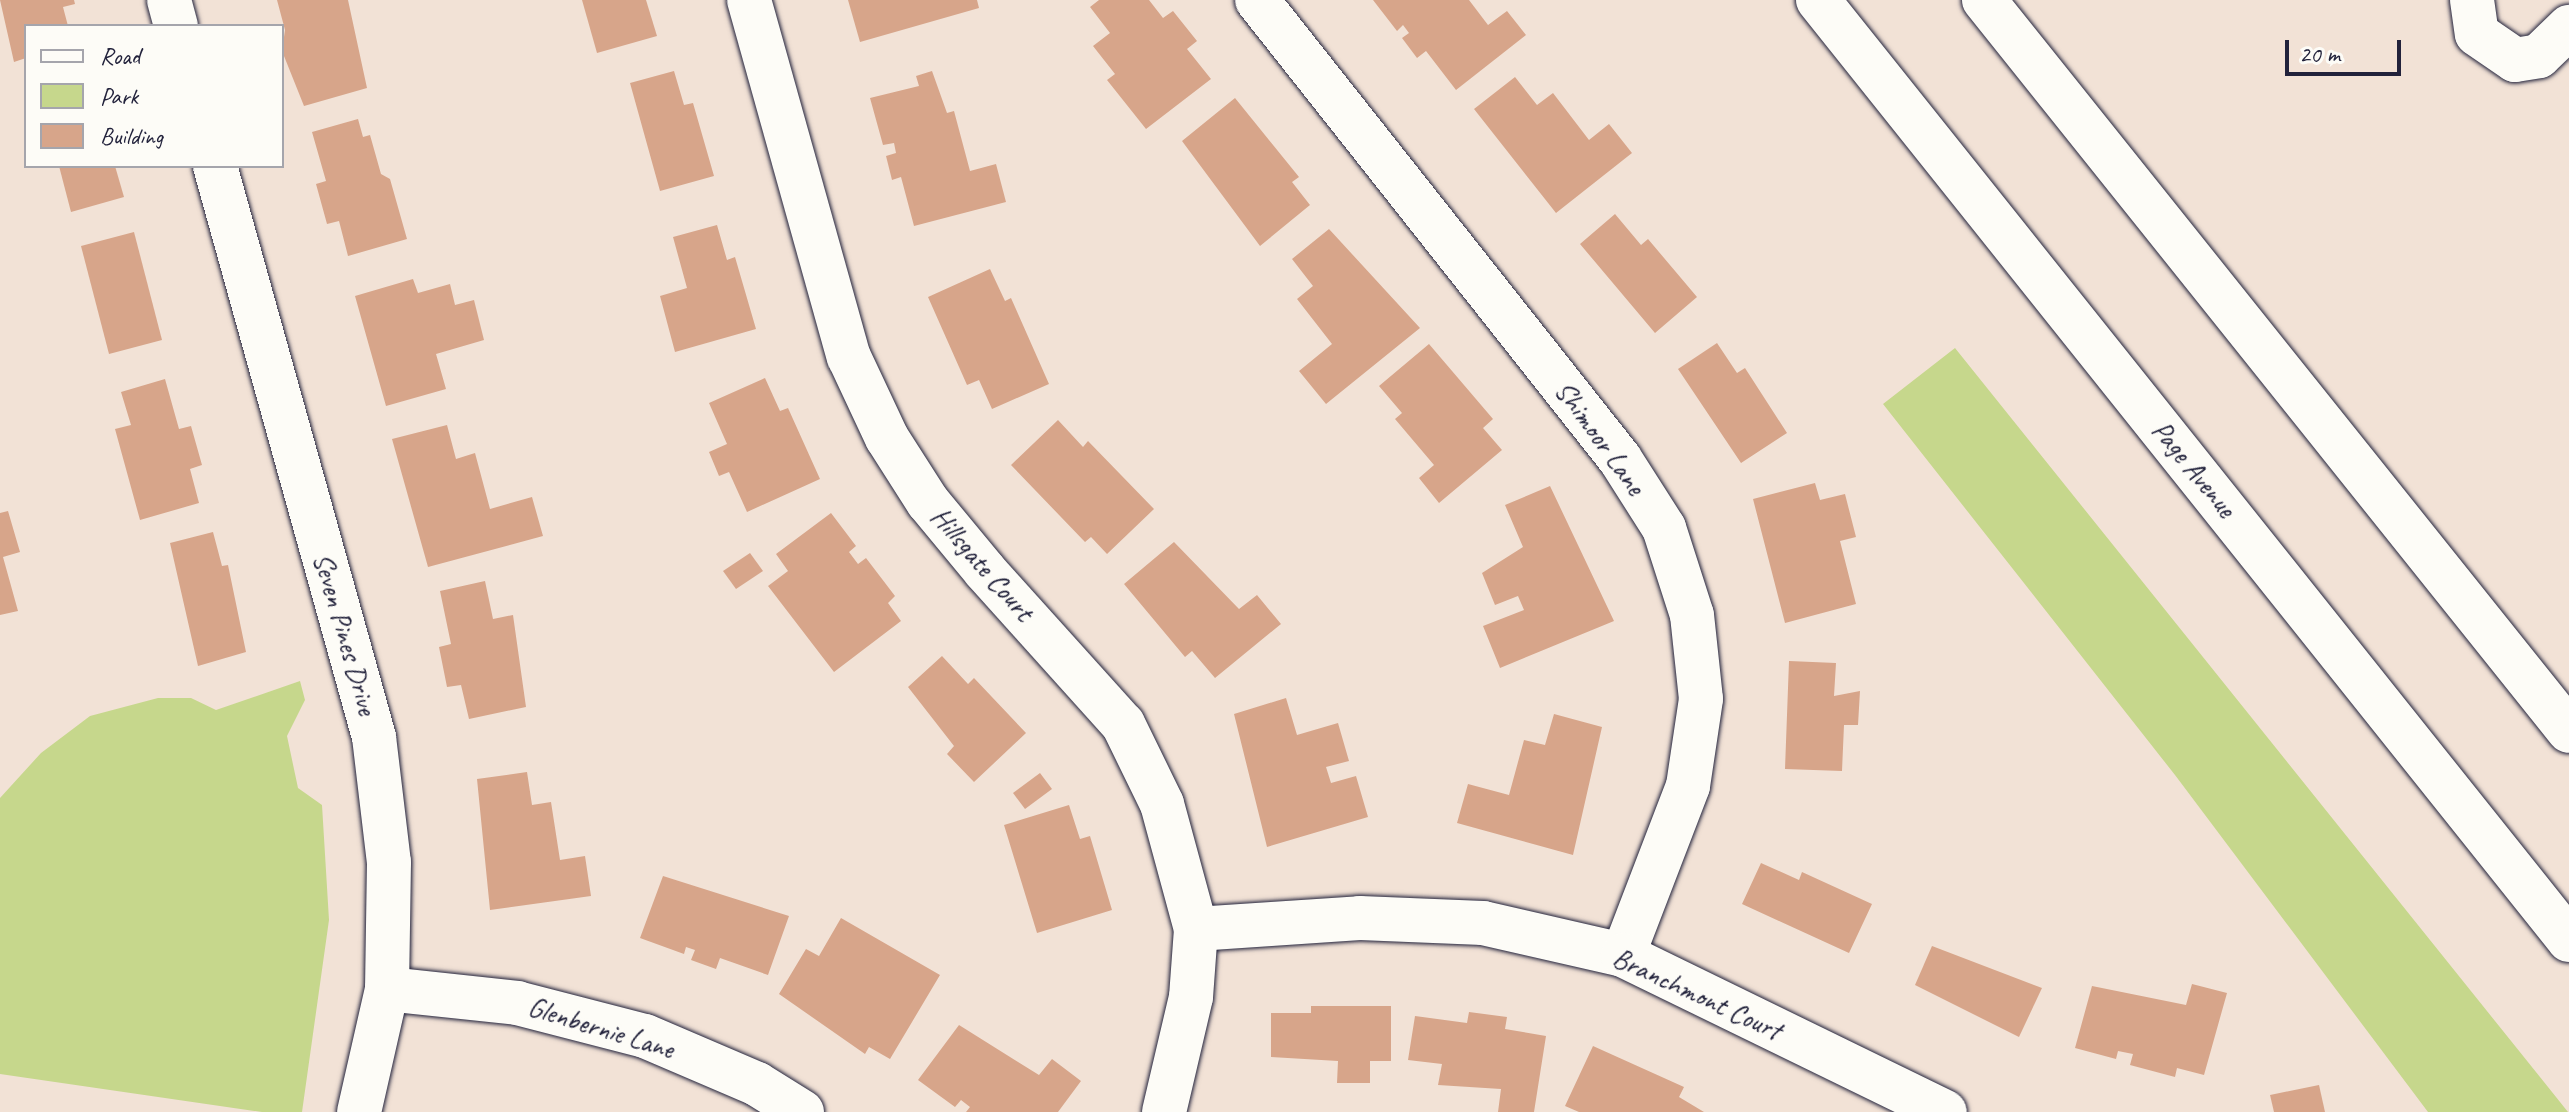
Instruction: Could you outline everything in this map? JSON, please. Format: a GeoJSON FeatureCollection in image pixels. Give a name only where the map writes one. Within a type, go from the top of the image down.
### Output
{"type":"FeatureCollection","features":[{"type":"Feature","properties":{"kind":"main road"},"geometry":{"type":"LineString","coordinates":[[169,0],[175,24]]}},
{"type":"Feature","properties":{"kind":"main road","name":"Hillsgate Court"},"geometry":{"type":"LineString","coordinates":[[749,0],[849,357],[887,438],[966,548],[1123,724],[1162,804],[1196,929],[1191,997],[1164,1112]]}},
{"type":"Feature","properties":{"kind":"main road","name":"Shimoor Lane"},"geometry":{"type":"LineString","coordinates":[[1257,0],[1620,459],[1664,528],[1692,615],[1701,699],[1688,786],[1623,955]]}},
{"type":"Feature","properties":{"kind":"main road","name":"Page Avenue"},"geometry":{"type":"LineString","coordinates":[[1818,0],[2569,940]]}},
{"type":"Feature","properties":{"kind":"main road"},"geometry":{"type":"LineString","coordinates":[[1984,0],[2569,731]]}},
{"type":"Feature","properties":{"kind":"main road"},"geometry":{"type":"LineString","coordinates":[[2472,0],[2477,34],[2515,60],[2539,56],[2569,27]]}},
{"type":"Feature","properties":{"kind":"main road","name":"Seven Pines Drive"},"geometry":{"type":"LineString","coordinates":[[216,168],[374,737],[389,862],[387,989],[359,1112]]}},
{"type":"Feature","properties":{"kind":"main road","name":"Branchmont Court"},"geometry":{"type":"LineString","coordinates":[[1196,929],[1360,918],[1483,923],[1623,955],[1945,1112]]}},
{"type":"Feature","properties":{"kind":"main road","name":"Glenbernie Lane"},"geometry":{"type":"LineString","coordinates":[[387,989],[517,1003],[645,1036],[757,1084],[802,1112]]}},
{"type":"Feature","properties":{"kind":"green space"},"geometry":{"type":"Polygon","coordinates":[[[1955,348],[2568,1112],[2428,1112],[2175,775],[1883,404],[1955,348]]]}},
{"type":"Feature","properties":{"kind":"green space"},"geometry":{"type":"Polygon","coordinates":[[[300,681],[305,700],[287,736],[298,788],[322,805],[329,920],[302,1112],[262,1112],[0,1074],[0,798],[41,753],[90,716],[158,698],[191,698],[216,710],[300,681]]]}},
{"type":"Feature","properties":{"kind":"building"},"geometry":{"type":"Polygon","coordinates":[[[0,0],[74,0],[75,4],[63,7],[67,24],[24,24],[24,59],[14,62],[0,0]]]}},
{"type":"Feature","properties":{"kind":"building"},"geometry":{"type":"Polygon","coordinates":[[[277,0],[348,0],[367,88],[304,106],[284,56],[283,24],[277,0]]]}},
{"type":"Feature","properties":{"kind":"building"},"geometry":{"type":"Polygon","coordinates":[[[582,0],[646,0],[657,36],[597,53],[582,0]]]}},
{"type":"Feature","properties":{"kind":"building"},"geometry":{"type":"Polygon","coordinates":[[[848,0],[977,0],[979,8],[860,42],[848,0]]]}},
{"type":"Feature","properties":{"kind":"building"},"geometry":{"type":"Polygon","coordinates":[[[1099,0],[1149,0],[1163,18],[1173,11],[1197,41],[1187,49],[1211,79],[1146,129],[1107,80],[1115,74],[1093,46],[1110,33],[1090,7],[1099,0]]]}},
{"type":"Feature","properties":{"kind":"building"},"geometry":{"type":"Polygon","coordinates":[[[1373,0],[1469,0],[1488,25],[1507,11],[1526,35],[1456,90],[1426,51],[1417,58],[1402,38],[1409,33],[1403,25],[1397,31],[1373,0]]]}},
{"type":"Feature","properties":{"kind":"building"},"geometry":{"type":"Polygon","coordinates":[[[674,71],[684,105],[693,103],[714,176],[660,191],[630,83],[674,71]]]}},
{"type":"Feature","properties":{"kind":"building"},"geometry":{"type":"Polygon","coordinates":[[[932,71],[947,113],[954,111],[970,171],[996,164],[1006,202],[914,226],[901,177],[892,180],[886,156],[896,153],[894,143],[883,145],[870,98],[919,86],[916,76],[932,71]]]}},
{"type":"Feature","properties":{"kind":"building"},"geometry":{"type":"Polygon","coordinates":[[[1515,77],[1537,105],[1553,93],[1589,140],[1609,124],[1632,153],[1556,213],[1474,109],[1515,77]]]}},
{"type":"Feature","properties":{"kind":"building"},"geometry":{"type":"Polygon","coordinates":[[[1235,98],[1299,177],[1292,182],[1310,205],[1260,246],[1182,141],[1235,98]]]}},
{"type":"Feature","properties":{"kind":"building"},"geometry":{"type":"Polygon","coordinates":[[[358,119],[363,137],[370,135],[381,174],[390,179],[407,239],[348,256],[339,221],[327,224],[316,184],[326,181],[312,132],[358,119]]]}},
{"type":"Feature","properties":{"kind":"building"},"geometry":{"type":"Polygon","coordinates":[[[60,168],[116,168],[124,197],[71,212],[60,168]]]}},
{"type":"Feature","properties":{"kind":"building"},"geometry":{"type":"Polygon","coordinates":[[[1615,214],[1641,245],[1648,239],[1697,297],[1655,333],[1580,244],[1615,214]]]}},
{"type":"Feature","properties":{"kind":"building"},"geometry":{"type":"Polygon","coordinates":[[[717,225],[727,260],[735,257],[756,329],[675,352],[660,296],[687,288],[673,237],[717,225]]]}},
{"type":"Feature","properties":{"kind":"building"},"geometry":{"type":"Polygon","coordinates":[[[1329,229],[1420,328],[1326,404],[1299,371],[1332,344],[1297,299],[1313,286],[1292,259],[1329,229]]]}},
{"type":"Feature","properties":{"kind":"building"},"geometry":{"type":"Polygon","coordinates":[[[134,232],[162,340],[109,354],[81,246],[134,232]]]}},
{"type":"Feature","properties":{"kind":"building"},"geometry":{"type":"Polygon","coordinates":[[[990,269],[1005,301],[1011,298],[1049,384],[992,409],[979,380],[967,385],[928,297],[990,269]]]}},
{"type":"Feature","properties":{"kind":"building"},"geometry":{"type":"Polygon","coordinates":[[[413,279],[418,293],[450,284],[455,305],[474,300],[484,340],[436,354],[446,389],[386,406],[355,296],[413,279]]]}},
{"type":"Feature","properties":{"kind":"building"},"geometry":{"type":"Polygon","coordinates":[[[1717,343],[1737,373],[1745,368],[1787,433],[1741,463],[1678,369],[1717,343]]]}},
{"type":"Feature","properties":{"kind":"building"},"geometry":{"type":"Polygon","coordinates":[[[1429,344],[1493,419],[1483,428],[1502,450],[1439,503],[1419,478],[1434,465],[1395,419],[1402,413],[1379,386],[1429,344]]]}},
{"type":"Feature","properties":{"kind":"building"},"geometry":{"type":"Polygon","coordinates":[[[765,378],[780,411],[788,408],[820,479],[747,512],[729,472],[719,476],[709,452],[727,444],[709,403],[765,378]]]}},
{"type":"Feature","properties":{"kind":"building"},"geometry":{"type":"Polygon","coordinates":[[[165,379],[179,429],[191,426],[202,465],[190,469],[199,503],[140,520],[115,429],[131,425],[121,392],[165,379]]]}},
{"type":"Feature","properties":{"kind":"building"},"geometry":{"type":"Polygon","coordinates":[[[1058,420],[1083,447],[1088,441],[1154,509],[1107,554],[1091,537],[1085,542],[1011,465],[1058,420]]]}},
{"type":"Feature","properties":{"kind":"building"},"geometry":{"type":"Polygon","coordinates":[[[447,425],[456,459],[475,453],[490,509],[532,497],[543,536],[428,567],[392,439],[447,425]]]}},
{"type":"Feature","properties":{"kind":"building"},"geometry":{"type":"Polygon","coordinates":[[[1815,483],[1820,500],[1845,494],[1856,537],[1840,541],[1856,604],[1785,623],[1753,499],[1815,483]]]}},
{"type":"Feature","properties":{"kind":"building"},"geometry":{"type":"Polygon","coordinates":[[[1550,486],[1614,621],[1500,668],[1483,626],[1524,610],[1518,596],[1495,605],[1482,573],[1523,547],[1505,505],[1550,486]]]}},
{"type":"Feature","properties":{"kind":"building"},"geometry":{"type":"Polygon","coordinates":[[[8,511],[20,552],[3,557],[18,611],[0,615],[0,513],[8,511]]]}},
{"type":"Feature","properties":{"kind":"building"},"geometry":{"type":"Polygon","coordinates":[[[831,513],[856,546],[849,552],[858,564],[866,558],[895,596],[888,603],[901,621],[834,672],[768,586],[788,571],[776,554],[831,513]]]}},
{"type":"Feature","properties":{"kind":"building"},"geometry":{"type":"Polygon","coordinates":[[[213,532],[222,566],[228,565],[246,652],[198,666],[170,543],[213,532]]]}},
{"type":"Feature","properties":{"kind":"building"},"geometry":{"type":"Polygon","coordinates":[[[1174,542],[1239,609],[1257,595],[1281,624],[1215,678],[1192,651],[1185,657],[1124,584],[1174,542]]]}},
{"type":"Feature","properties":{"kind":"building"},"geometry":{"type":"Polygon","coordinates":[[[750,553],[763,571],[736,589],[723,571],[750,553]]]}},
{"type":"Feature","properties":{"kind":"building"},"geometry":{"type":"Polygon","coordinates":[[[485,581],[493,619],[513,615],[526,707],[469,719],[461,685],[447,687],[439,647],[451,644],[440,591],[485,581]]]}},
{"type":"Feature","properties":{"kind":"building"},"geometry":{"type":"Polygon","coordinates":[[[942,656],[968,684],[974,678],[1026,733],[974,782],[947,754],[954,746],[908,687],[942,656]]]}},
{"type":"Feature","properties":{"kind":"building"},"geometry":{"type":"Polygon","coordinates":[[[1789,661],[1836,663],[1834,696],[1860,691],[1858,725],[1844,725],[1842,771],[1785,769],[1789,661]]]}},
{"type":"Feature","properties":{"kind":"building"},"geometry":{"type":"Polygon","coordinates":[[[1286,698],[1297,735],[1338,723],[1349,761],[1326,767],[1331,783],[1356,776],[1368,817],[1267,847],[1234,714],[1286,698]]]}},
{"type":"Feature","properties":{"kind":"building"},"geometry":{"type":"Polygon","coordinates":[[[1554,714],[1602,727],[1573,855],[1457,823],[1468,784],[1509,795],[1524,740],[1545,745],[1554,714]]]}},
{"type":"Feature","properties":{"kind":"building"},"geometry":{"type":"Polygon","coordinates":[[[527,772],[532,805],[551,802],[560,860],[585,856],[591,896],[490,910],[477,779],[527,772]]]}},
{"type":"Feature","properties":{"kind":"building"},"geometry":{"type":"Polygon","coordinates":[[[1040,773],[1052,789],[1025,809],[1013,793],[1040,773]]]}},
{"type":"Feature","properties":{"kind":"building"},"geometry":{"type":"Polygon","coordinates":[[[1069,805],[1080,839],[1090,836],[1112,910],[1037,933],[1004,825],[1069,805]]]}},
{"type":"Feature","properties":{"kind":"building"},"geometry":{"type":"Polygon","coordinates":[[[1761,863],[1799,880],[1802,872],[1872,904],[1849,953],[1742,904],[1761,863]]]}},
{"type":"Feature","properties":{"kind":"building"},"geometry":{"type":"Polygon","coordinates":[[[663,876],[789,916],[768,975],[720,958],[716,969],[691,960],[695,950],[686,947],[684,954],[640,938],[663,876]]]}},
{"type":"Feature","properties":{"kind":"building"},"geometry":{"type":"Polygon","coordinates":[[[841,918],[940,975],[890,1059],[869,1047],[865,1054],[779,994],[806,949],[819,956],[841,918]]]}},
{"type":"Feature","properties":{"kind":"building"},"geometry":{"type":"Polygon","coordinates":[[[1932,946],[2042,988],[2019,1037],[1915,985],[1932,946]]]}},
{"type":"Feature","properties":{"kind":"building"},"geometry":{"type":"Polygon","coordinates":[[[2192,984],[2227,993],[2204,1075],[2177,1068],[2175,1077],[2130,1065],[2133,1054],[2118,1051],[2116,1059],[2075,1048],[2092,986],[2186,1005],[2192,984]]]}},
{"type":"Feature","properties":{"kind":"building"},"geometry":{"type":"Polygon","coordinates":[[[1311,1006],[1391,1006],[1391,1061],[1370,1061],[1370,1083],[1337,1083],[1338,1061],[1271,1057],[1271,1013],[1311,1013],[1311,1006]]]}},
{"type":"Feature","properties":{"kind":"building"},"geometry":{"type":"Polygon","coordinates":[[[1469,1012],[1507,1017],[1505,1029],[1546,1036],[1534,1112],[1498,1112],[1501,1089],[1438,1085],[1442,1064],[1408,1060],[1415,1016],[1467,1023],[1469,1012]]]}},
{"type":"Feature","properties":{"kind":"building"},"geometry":{"type":"Polygon","coordinates":[[[959,1025],[1039,1075],[1052,1059],[1081,1081],[1058,1112],[966,1112],[970,1107],[961,1100],[955,1107],[918,1080],[959,1025]]]}},
{"type":"Feature","properties":{"kind":"building"},"geometry":{"type":"Polygon","coordinates":[[[1593,1046],[1684,1087],[1679,1097],[1704,1112],[1579,1112],[1565,1106],[1593,1046]]]}},
{"type":"Feature","properties":{"kind":"building"},"geometry":{"type":"Polygon","coordinates":[[[2319,1085],[2325,1112],[2274,1112],[2270,1095],[2319,1085]]]}}]}
